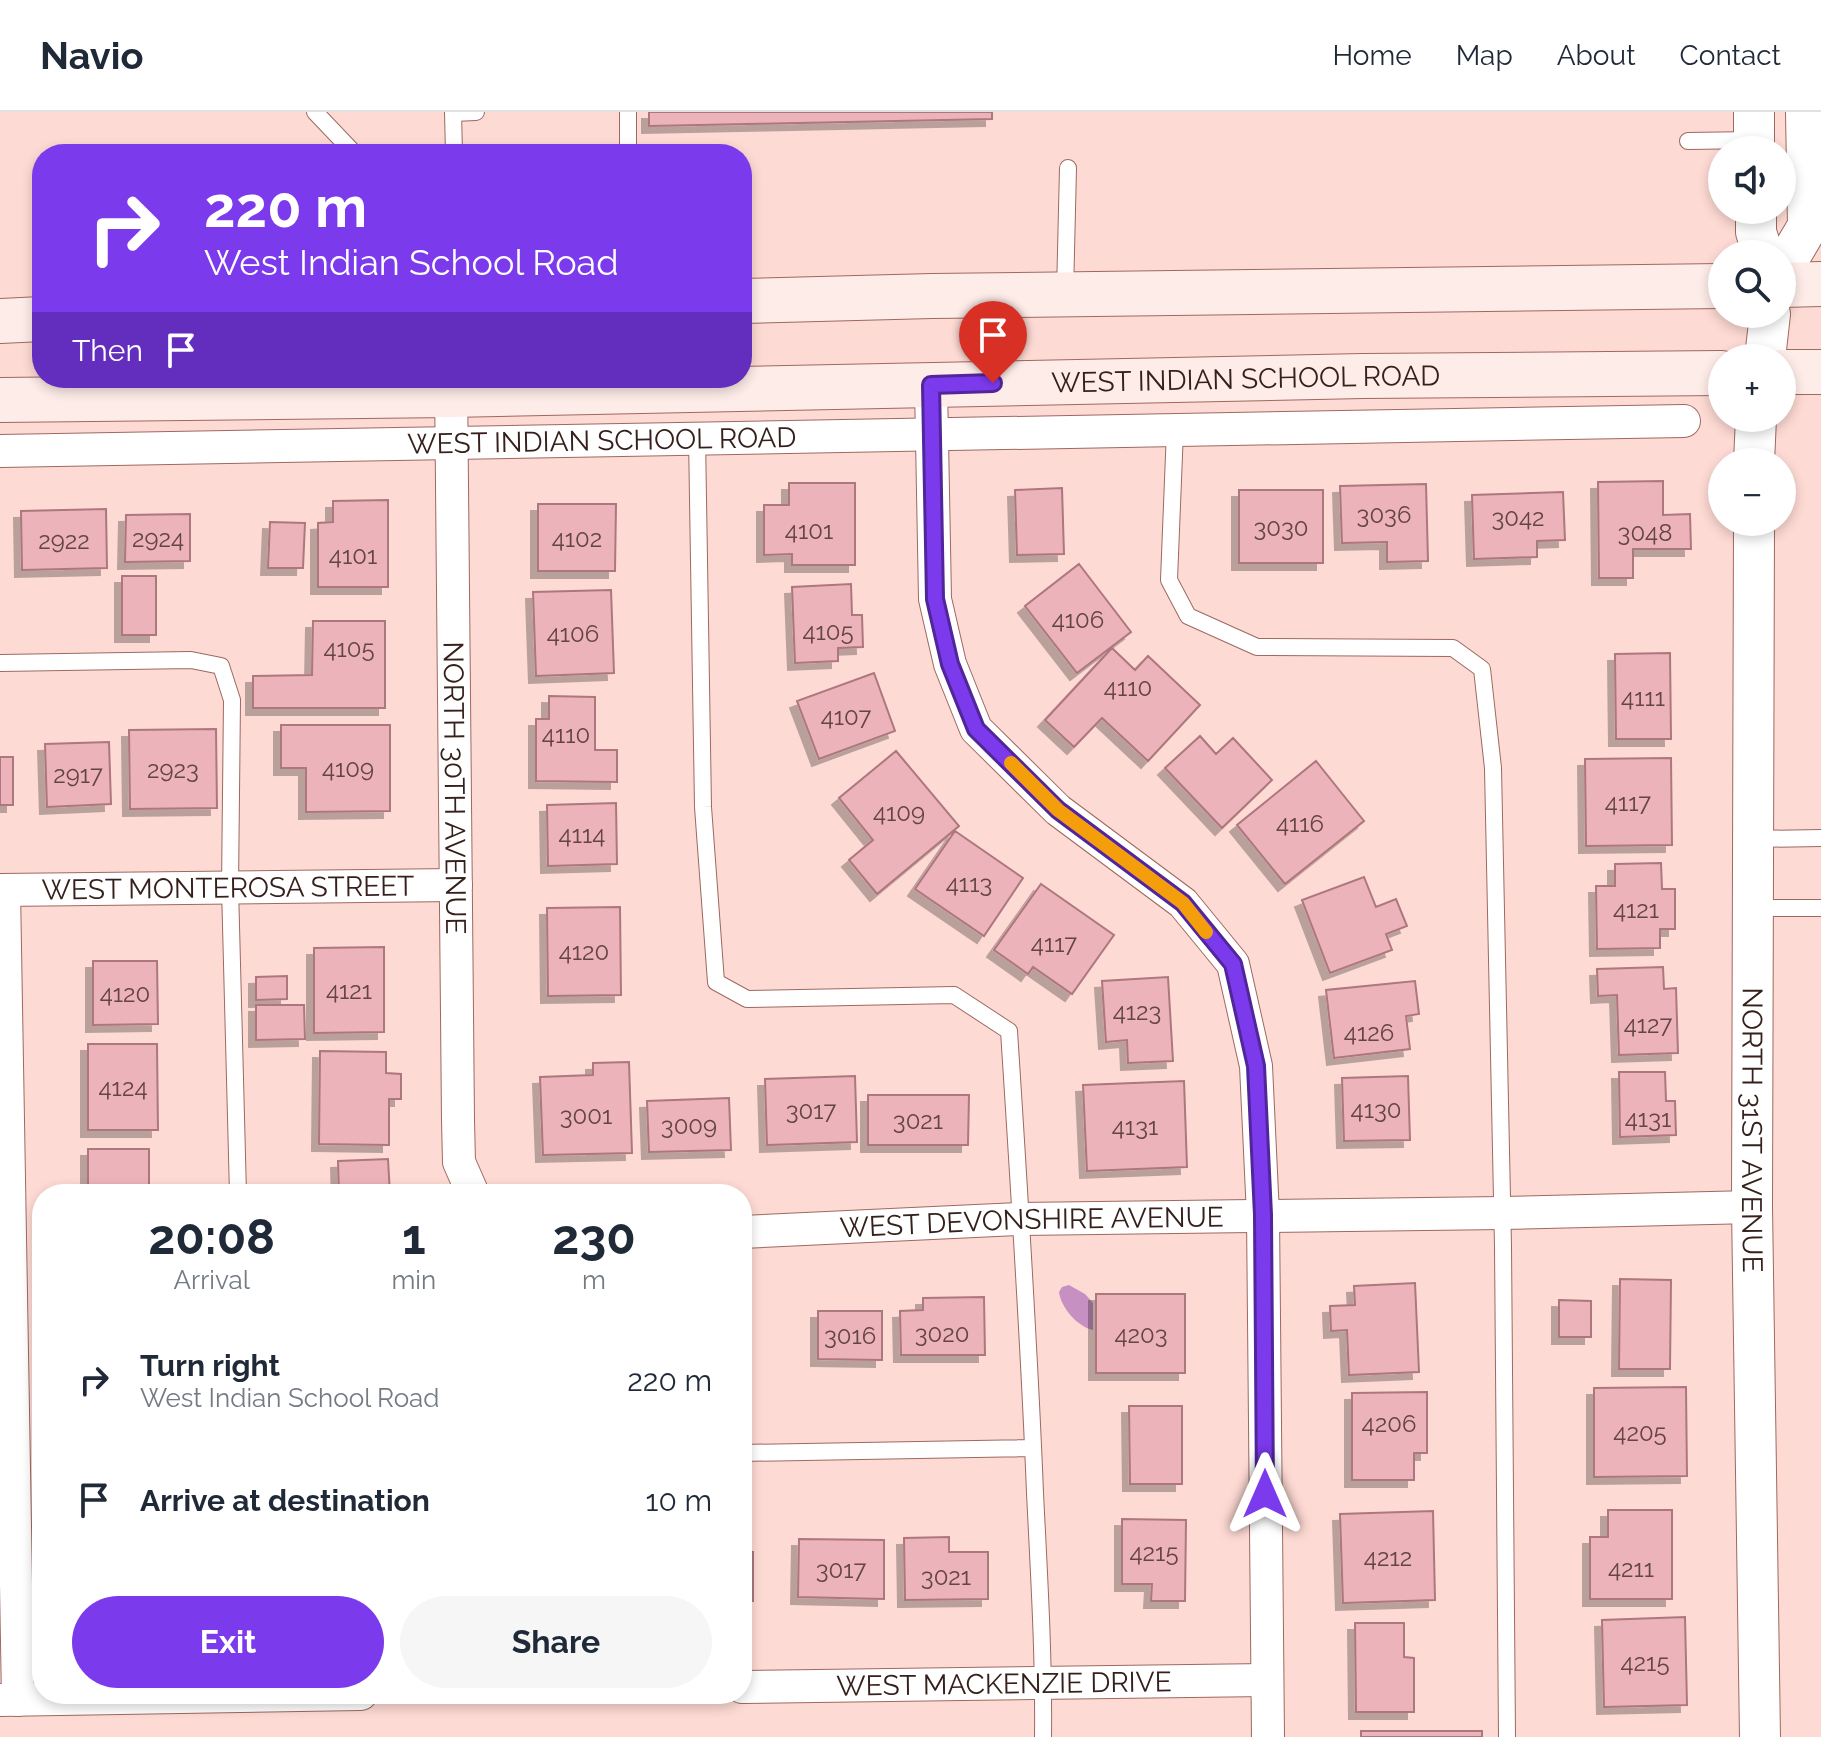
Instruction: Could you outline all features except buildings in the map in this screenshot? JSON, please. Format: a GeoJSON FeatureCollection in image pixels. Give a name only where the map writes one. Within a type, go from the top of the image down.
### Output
{"type":"FeatureCollection","features":[{"type":"Feature","properties":{"kind":"main road"},"geometry":{"type":"LineString","coordinates":[[1796,285],[1821,284]]}},
{"type":"Feature","properties":{"kind":"main road"},"geometry":{"type":"LineString","coordinates":[[752,301],[1708,286]]}},
{"type":"Feature","properties":{"kind":"main road"},"geometry":{"type":"LineString","coordinates":[[0,321],[32,319]]}},
{"type":"Feature","properties":{"kind":"main road"},"geometry":{"type":"LineString","coordinates":[[1796,372],[1821,372]]}},
{"type":"Feature","properties":{"kind":"main road","name":"WEST INDIAN SCHOOL ROAD"},"geometry":{"type":"LineString","coordinates":[[752,385],[1708,373]]}},
{"type":"Feature","properties":{"kind":"main road","name":"WEST INDIAN SCHOOL ROAD"},"geometry":{"type":"LineString","coordinates":[[0,400],[387,388]]}},
{"type":"Feature","properties":{"kind":"street"},"geometry":{"type":"LineString","coordinates":[[1796,246],[1808,226],[1806,112]]}},
{"type":"Feature","properties":{"kind":"street"},"geometry":{"type":"LineString","coordinates":[[931,385],[935,599],[950,664],[976,729],[1058,810],[1183,903],[1233,964],[1256,1066],[1263,1215],[1268,1737]]}},
{"type":"Feature","properties":{"kind":"street","name":"NORTH 30TH AVENUE"},"geometry":{"type":"LineString","coordinates":[[451,388],[459,1162],[469,1184]]}},
{"type":"Feature","properties":{"kind":"street","name":"WEST INDIAN SCHOOL ROAD"},"geometry":{"type":"LineString","coordinates":[[0,451],[1684,421]]}},
{"type":"Feature","properties":{"kind":"street","name":"NORTH 31ST AVENUE"},"geometry":{"type":"LineString","coordinates":[[1754,536],[1752,1207],[1760,1737]]}},
{"type":"Feature","properties":{"kind":"street","name":"WEST MONTEROSA STREET"},"geometry":{"type":"LineString","coordinates":[[2,890],[456,885]]}},
{"type":"Feature","properties":{"kind":"street"},"geometry":{"type":"LineString","coordinates":[[2,890],[9,1700],[32,1700]]}},
{"type":"Feature","properties":{"kind":"street","name":"WEST DEVONSHIRE AVENUE"},"geometry":{"type":"LineString","coordinates":[[752,1232],[1020,1219],[1752,1207]]}},
{"type":"Feature","properties":{"kind":"street","name":"WEST MACKENZIE DRIVE"},"geometry":{"type":"LineString","coordinates":[[752,1687],[1267,1680]]}},
{"type":"Feature","properties":{"kind":"lane"},"geometry":{"type":"LineString","coordinates":[[315,112],[345,144]]}},
{"type":"Feature","properties":{"kind":"lane"},"geometry":{"type":"LineString","coordinates":[[454,144],[453,112],[476,112]]}},
{"type":"Feature","properties":{"kind":"lane"},"geometry":{"type":"LineString","coordinates":[[628,112],[628,144]]}},
{"type":"Feature","properties":{"kind":"lane"},"geometry":{"type":"LineString","coordinates":[[1688,141],[1754,134]]}},
{"type":"Feature","properties":{"kind":"lane"},"geometry":{"type":"LineString","coordinates":[[1065,294],[1068,168]]}},
{"type":"Feature","properties":{"kind":"lane"},"geometry":{"type":"LineString","coordinates":[[1175,430],[1169,580],[1188,616],[1257,647],[1453,648],[1482,669],[1493,768],[1503,1213],[1507,1737]]}},
{"type":"Feature","properties":{"kind":"lane"},"geometry":{"type":"LineString","coordinates":[[697,437],[703,807],[716,982],[747,999],[954,995],[1009,1031],[1020,1219],[1026,1269],[1043,1737]]}},
{"type":"Feature","properties":{"kind":"lane"},"geometry":{"type":"LineString","coordinates":[[0,663],[191,660],[221,666],[232,700],[230,887],[238,1184]]}},
{"type":"Feature","properties":{"kind":"lane"},"geometry":{"type":"LineString","coordinates":[[1754,839],[1821,838]]}},
{"type":"Feature","properties":{"kind":"lane"},"geometry":{"type":"LineString","coordinates":[[1754,908],[1821,908]]}},
{"type":"Feature","properties":{"kind":"lane"},"geometry":{"type":"LineString","coordinates":[[752,1453],[1033,1448]]}},
{"type":"Feature","properties":{"kind":"shaded area"},"geometry":{"type":"Polygon","coordinates":[[[1069,1285],[1093,1303],[1093,1330],[1076,1321],[1063,1304],[1059,1292],[1069,1285]]]}},
{"type":"Feature","properties":{"kind":"slow traffic"},"geometry":{"type":"LineString","coordinates":[[1011,763],[1058,810],[1183,903],[1206,932]]}},
{"type":"Feature","properties":{"kind":"route"},"geometry":{"type":"LineString","coordinates":[[993,383],[931,385],[935,599],[950,664],[976,729],[1058,810],[1183,903],[1233,964],[1256,1066],[1263,1215],[1265,1494]]}}]}
